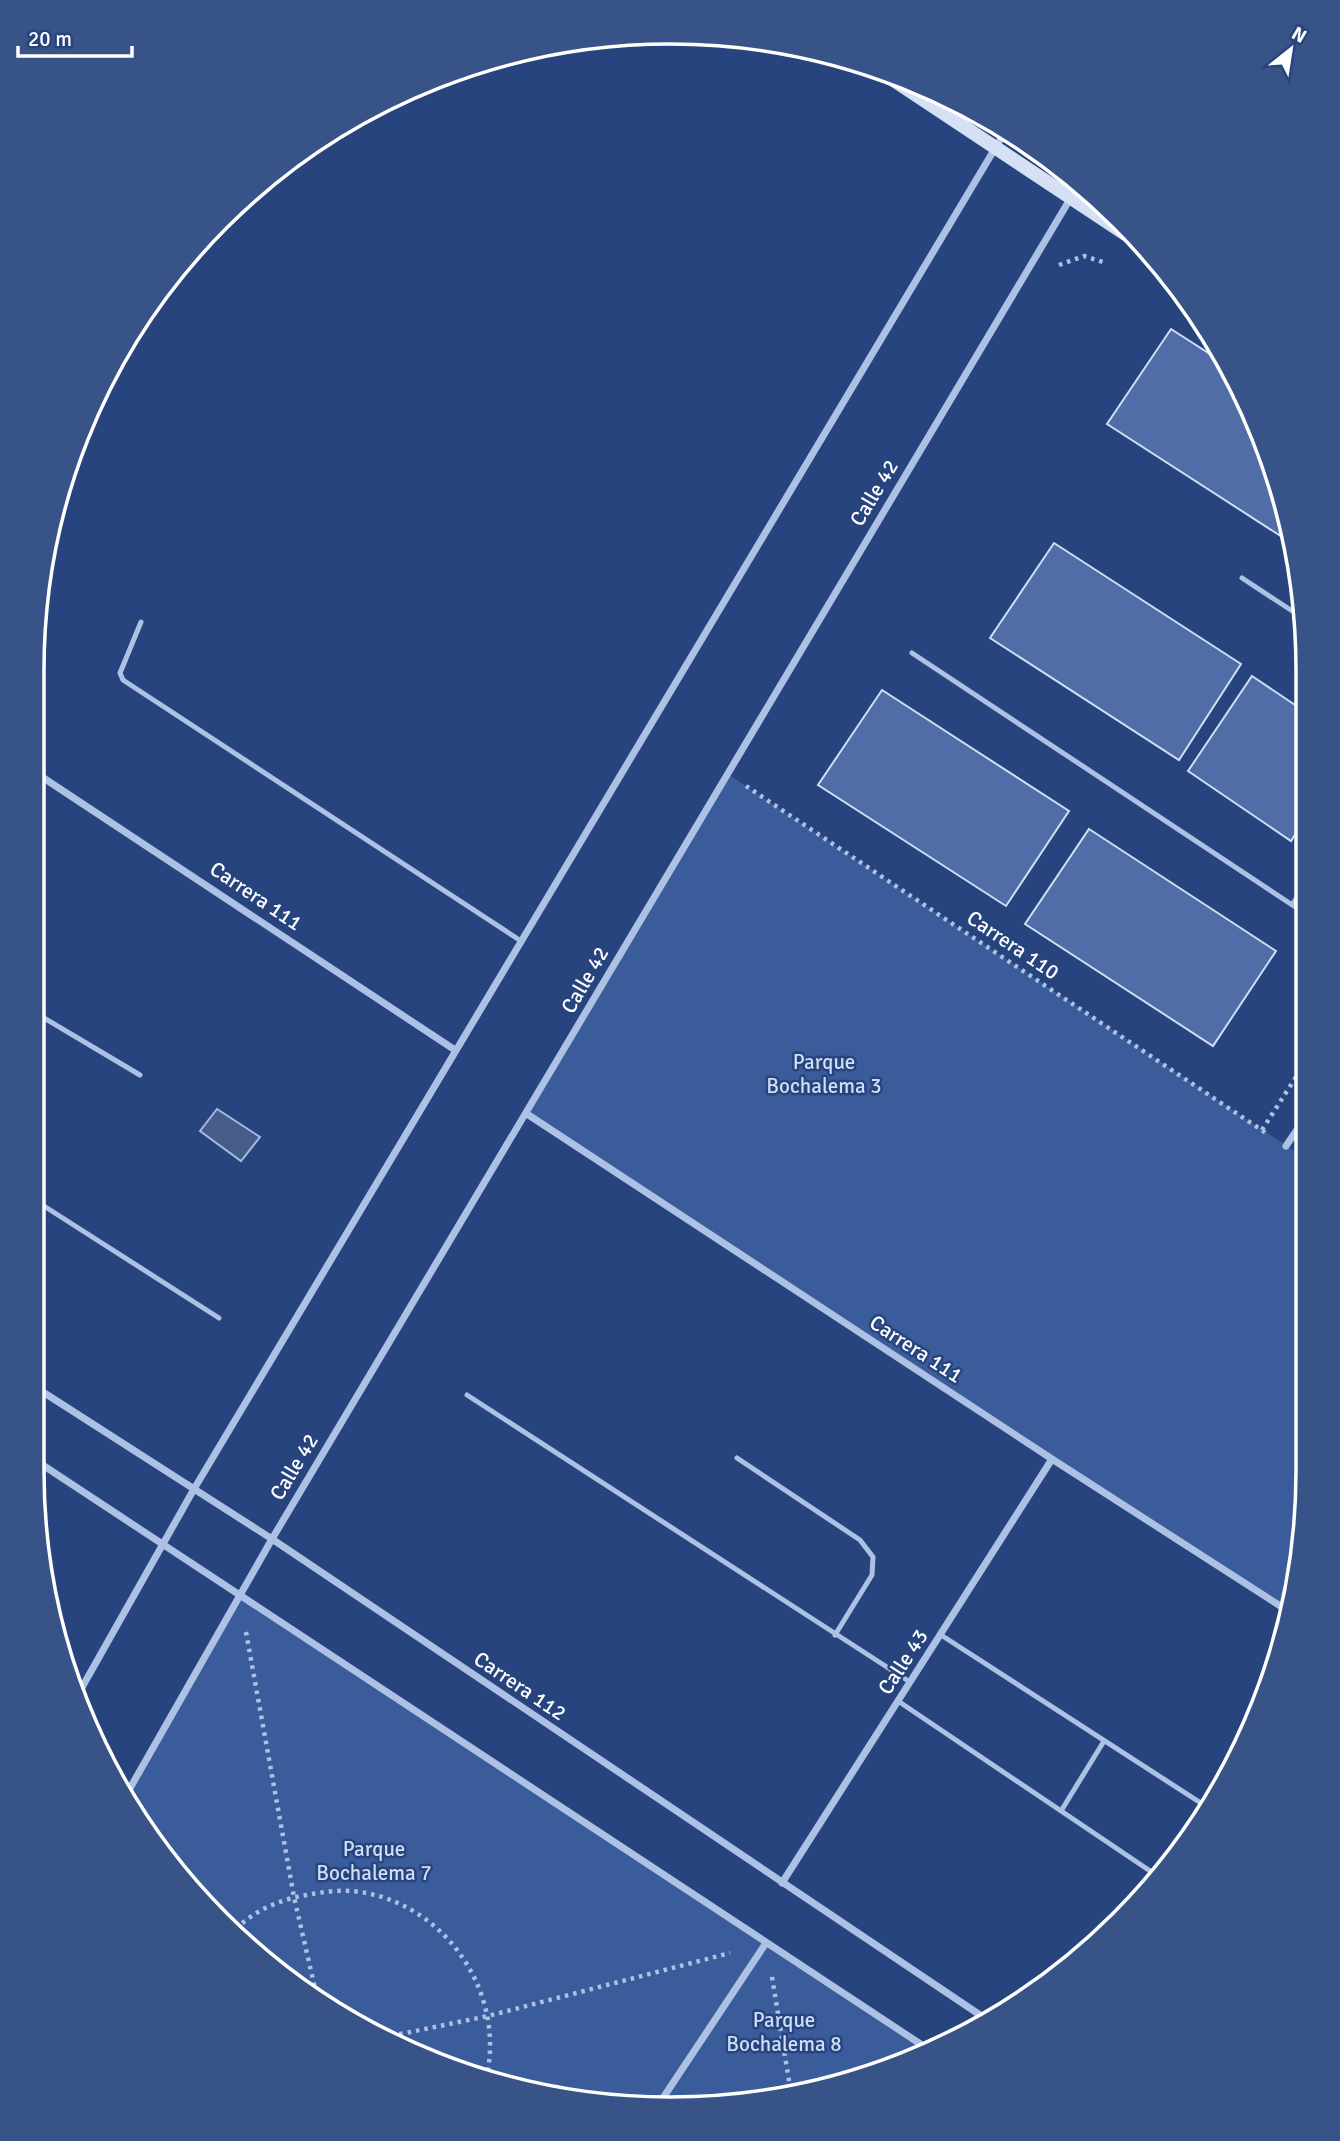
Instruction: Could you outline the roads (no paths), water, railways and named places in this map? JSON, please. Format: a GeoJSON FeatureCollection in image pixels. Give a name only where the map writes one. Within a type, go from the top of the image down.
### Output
{"type":"FeatureCollection","features":[{"type":"Feature","properties":{"kind":"main road"},"geometry":{"type":"LineString","coordinates":[[912,92],[1107,221]]}},
{"type":"Feature","properties":{"kind":"street"},"geometry":{"type":"LineString","coordinates":[[82,1687],[194,1489],[1001,139]]}},
{"type":"Feature","properties":{"kind":"street","name":"Calle 42"},"geometry":{"type":"LineString","coordinates":[[130,1788],[272,1539],[1074,192]]}},
{"type":"Feature","properties":{"kind":"street","name":"Carrera 111"},"geometry":{"type":"LineString","coordinates":[[44,778],[455,1050]]}},
{"type":"Feature","properties":{"kind":"street","name":"Carrera 111"},"geometry":{"type":"LineString","coordinates":[[527,1114],[1281,1606]]}},
{"type":"Feature","properties":{"kind":"street"},"geometry":{"type":"LineString","coordinates":[[1286,1146],[1296,1131]]}},
{"type":"Feature","properties":{"kind":"street","name":"Carrera 112"},"geometry":{"type":"LineString","coordinates":[[44,1393],[272,1539],[980,2015]]}},
{"type":"Feature","properties":{"kind":"street","name":"Calle 43"},"geometry":{"type":"LineString","coordinates":[[782,1883],[1052,1459]]}},
{"type":"Feature","properties":{"kind":"street"},"geometry":{"type":"LineString","coordinates":[[44,1466],[922,2045]]}},
{"type":"Feature","properties":{"kind":"street"},"geometry":{"type":"LineString","coordinates":[[664,2097],[766,1943]]}},
{"type":"Feature","properties":{"kind":"lane"},"geometry":{"type":"LineString","coordinates":[[1242,579],[1293,612]]}},
{"type":"Feature","properties":{"kind":"lane"},"geometry":{"type":"LineString","coordinates":[[141,622],[120,673],[123,680],[521,941]]}},
{"type":"Feature","properties":{"kind":"lane"},"geometry":{"type":"LineString","coordinates":[[912,653],[1296,908]]}},
{"type":"Feature","properties":{"kind":"lane"},"geometry":{"type":"LineString","coordinates":[[1292,905],[1296,899]]}},
{"type":"Feature","properties":{"kind":"lane"},"geometry":{"type":"LineString","coordinates":[[44,1018],[140,1075]]}},
{"type":"Feature","properties":{"kind":"lane"},"geometry":{"type":"LineString","coordinates":[[44,1206],[219,1318]]}},
{"type":"Feature","properties":{"kind":"lane"},"geometry":{"type":"LineString","coordinates":[[467,1395],[910,1682]]}},
{"type":"Feature","properties":{"kind":"lane"},"geometry":{"type":"LineString","coordinates":[[737,1458],[860,1540],[873,1557],[872,1574],[835,1635]]}},
{"type":"Feature","properties":{"kind":"lane"},"geometry":{"type":"LineString","coordinates":[[941,1634],[1201,1803]]}},
{"type":"Feature","properties":{"kind":"lane"},"geometry":{"type":"LineString","coordinates":[[898,1702],[1151,1872]]}},
{"type":"Feature","properties":{"kind":"lane"},"geometry":{"type":"LineString","coordinates":[[1060,1811],[1104,1741]]}},
{"type":"Feature","properties":{"kind":"park label","name":"Parque Bochalema 3"},"geometry":{"type":"Point","coordinates":[824,1074]}},
{"type":"Feature","properties":{"kind":"park label","name":"Parque Bochalema 7"},"geometry":{"type":"Point","coordinates":[374,1861]}},
{"type":"Feature","properties":{"kind":"park label","name":"Parque Bochalema 8"},"geometry":{"type":"Point","coordinates":[784,2032]}}]}
